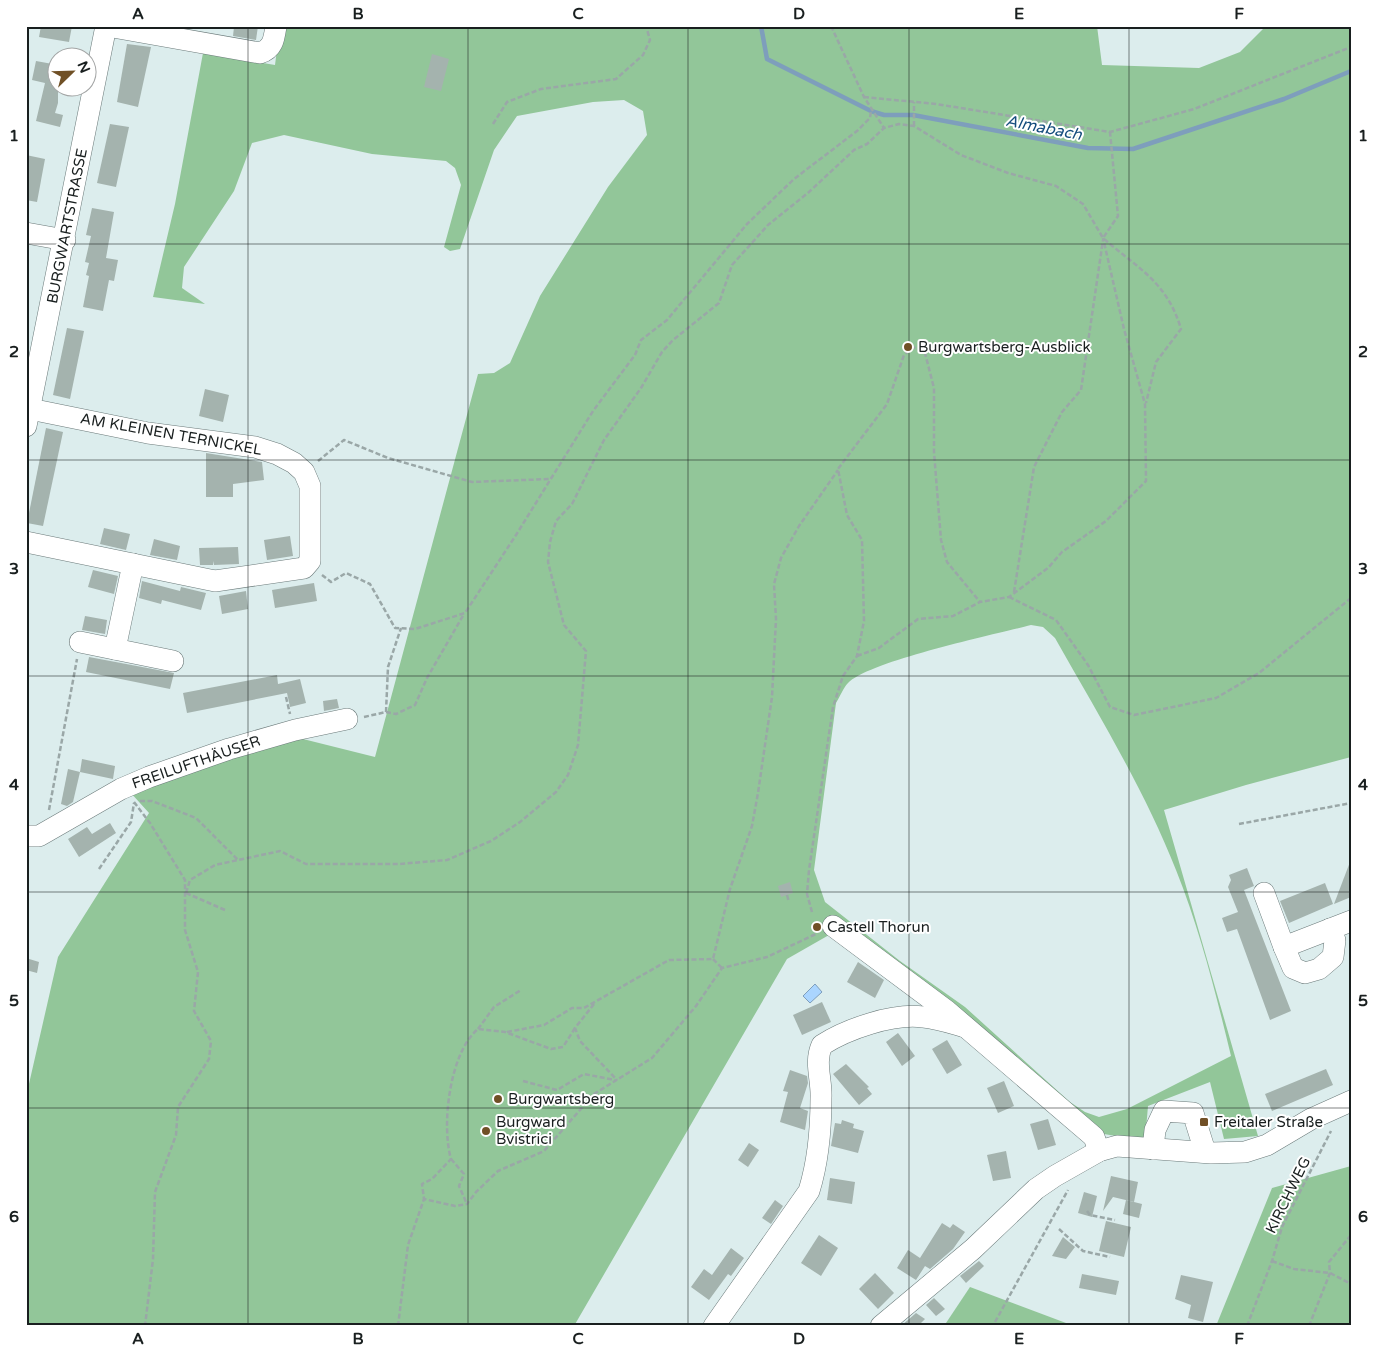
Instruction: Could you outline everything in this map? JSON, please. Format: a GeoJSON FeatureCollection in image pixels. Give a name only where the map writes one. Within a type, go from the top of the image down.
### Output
{"type":"FeatureCollection","features":[{"type":"Feature","properties":{"kind":"street"},"geometry":{"type":"LineString","coordinates":[[106,26],[260,53],[270,48],[273,43],[276,26]]}},
{"type":"Feature","properties":{"kind":"street","name":"BURGWARTSTRASSE"},"geometry":{"type":"LineString","coordinates":[[28,417],[65,240],[106,26]]}},
{"type":"Feature","properties":{"kind":"street"},"geometry":{"type":"LineString","coordinates":[[26,232],[65,240]]}},
{"type":"Feature","properties":{"kind":"street","name":"AM KLEINEN TERNICKEL"},"geometry":{"type":"LineString","coordinates":[[28,417],[255,447],[277,454],[304,472]]}},
{"type":"Feature","properties":{"kind":"street"},"geometry":{"type":"LineString","coordinates":[[26,542],[215,581],[264,576],[308,566],[311,541],[310,486],[304,472]]}},
{"type":"Feature","properties":{"kind":"street"},"geometry":{"type":"LineString","coordinates":[[115,649],[134,564]]}},
{"type":"Feature","properties":{"kind":"street"},"geometry":{"type":"LineString","coordinates":[[80,642],[173,661]]}},
{"type":"Feature","properties":{"kind":"street","name":"FREILUFTHÄUSER"},"geometry":{"type":"LineString","coordinates":[[35,834],[121,789],[149,777],[229,749],[295,730],[347,719]]}},
{"type":"Feature","properties":{"kind":"street"},"geometry":{"type":"LineString","coordinates":[[1264,893],[1292,968],[1305,974],[1319,969],[1333,957],[1335,940],[1330,929]]}},
{"type":"Feature","properties":{"kind":"street"},"geometry":{"type":"LineString","coordinates":[[1284,947],[1351,921]]}},
{"type":"Feature","properties":{"kind":"street"},"geometry":{"type":"LineString","coordinates":[[833,926],[947,1011],[1094,1137],[1099,1151]]}},
{"type":"Feature","properties":{"kind":"street"},"geometry":{"type":"LineString","coordinates":[[714,1326],[809,1191],[817,1167],[822,1097],[818,1055],[822,1044],[859,1027],[890,1020],[922,1016],[965,1027]]}},
{"type":"Feature","properties":{"kind":"street"},"geometry":{"type":"LineString","coordinates":[[881,1326],[991,1231],[1036,1189],[1099,1151],[1117,1146],[1203,1152],[1245,1152],[1267,1145],[1311,1119],[1351,1101]]}},
{"type":"Feature","properties":{"kind":"street"},"geometry":{"type":"LineString","coordinates":[[1153,1149],[1155,1130],[1164,1111],[1191,1106],[1203,1144],[1203,1152]]}},
{"type":"Feature","properties":{"kind":"path"},"geometry":{"type":"LineString","coordinates":[[493,124],[507,102],[541,89],[616,79],[643,55],[650,40],[646,26]]}},
{"type":"Feature","properties":{"kind":"path"},"geometry":{"type":"LineString","coordinates":[[831,26],[864,97],[884,128]]}},
{"type":"Feature","properties":{"kind":"path"},"geometry":{"type":"LineString","coordinates":[[864,97],[914,102],[1110,132],[1194,109],[1351,47]]}},
{"type":"Feature","properties":{"kind":"path"},"geometry":{"type":"LineString","coordinates":[[914,102],[914,126]]}},
{"type":"Feature","properties":{"kind":"path"},"geometry":{"type":"LineString","coordinates":[[347,719],[378,715],[386,712],[396,714],[415,705],[427,678],[465,612],[516,535],[593,411],[635,355],[641,340],[666,320],[747,224],[794,179],[857,131],[870,118],[872,111]]}},
{"type":"Feature","properties":{"kind":"path"},"geometry":{"type":"LineString","coordinates":[[186,893],[190,880],[215,865],[280,851],[306,864],[399,864],[447,860],[490,841],[520,822],[556,792],[568,775],[578,745],[586,650],[564,625],[548,562],[550,542],[556,521],[572,504],[604,440],[641,388],[662,352],[673,340],[719,303],[732,265],[768,225],[854,150],[867,144],[884,128],[898,124],[914,126],[961,155],[1008,173],[1056,186],[1083,204],[1103,238],[1124,329],[1145,404],[1146,481],[1106,521],[1062,552],[1048,568],[1009,596],[980,602],[953,616],[918,619],[879,648],[857,656]]}},
{"type":"Feature","properties":{"kind":"path"},"geometry":{"type":"LineString","coordinates":[[1014,592],[1034,467],[1062,412],[1081,390],[1103,238],[1118,216],[1110,132]]}},
{"type":"Feature","properties":{"kind":"path"},"geometry":{"type":"LineString","coordinates":[[1103,238],[1135,266],[1153,277],[1175,310],[1181,329],[1156,362],[1145,404]]}},
{"type":"Feature","properties":{"kind":"path"},"geometry":{"type":"LineString","coordinates":[[713,960],[730,889],[752,826],[758,793],[772,689],[776,618],[774,584],[781,558],[799,526],[838,469],[887,404],[904,355],[913,347],[925,353],[934,388],[934,452],[941,540],[947,562],[980,602]]}},
{"type":"Feature","properties":{"kind":"path"},"geometry":{"type":"LineString","coordinates":[[304,472],[344,440],[388,458],[472,482],[550,478]]}},
{"type":"Feature","properties":{"kind":"path"},"geometry":{"type":"LineString","coordinates":[[812,912],[807,894],[809,870],[833,707],[843,676],[857,656],[864,621],[862,540],[847,515],[838,469]]}},
{"type":"Feature","properties":{"kind":"path"},"geometry":{"type":"LineString","coordinates":[[331,582],[346,573],[370,584],[396,628],[414,629],[465,612]]}},
{"type":"Feature","properties":{"kind":"path"},"geometry":{"type":"LineString","coordinates":[[1009,596],[1056,620],[1088,666],[1110,707],[1134,714],[1216,698],[1260,673],[1351,598]]}},
{"type":"Feature","properties":{"kind":"path"},"geometry":{"type":"LineString","coordinates":[[386,712],[388,667],[401,628]]}},
{"type":"Feature","properties":{"kind":"path"},"geometry":{"type":"LineString","coordinates":[[35,834],[80,642]]}},
{"type":"Feature","properties":{"kind":"path"},"geometry":{"type":"LineString","coordinates":[[286,697],[288,708]]}},
{"type":"Feature","properties":{"kind":"path"},"geometry":{"type":"LineString","coordinates":[[134,801],[152,800],[196,818],[238,860]]}},
{"type":"Feature","properties":{"kind":"path"},"geometry":{"type":"LineString","coordinates":[[99,869],[131,822],[134,801]]}},
{"type":"Feature","properties":{"kind":"path"},"geometry":{"type":"LineString","coordinates":[[134,801],[150,823],[184,880],[186,893],[185,930],[198,972],[194,1011],[211,1041],[208,1059],[178,1107],[176,1136],[156,1192],[146,1326]]}},
{"type":"Feature","properties":{"kind":"path"},"geometry":{"type":"LineString","coordinates":[[1239,824],[1351,803]]}},
{"type":"Feature","properties":{"kind":"path"},"geometry":{"type":"LineString","coordinates":[[186,893],[225,910]]}},
{"type":"Feature","properties":{"kind":"path"},"geometry":{"type":"LineString","coordinates":[[787,895],[789,902]]}},
{"type":"Feature","properties":{"kind":"path"},"geometry":{"type":"LineString","coordinates":[[424,1198],[455,1206],[467,1204],[476,1192],[498,1171],[544,1151],[594,1094],[652,1058],[696,1006],[722,968],[767,957],[833,926]]}},
{"type":"Feature","properties":{"kind":"path"},"geometry":{"type":"LineString","coordinates":[[505,1032],[544,1025],[572,1008],[584,1008],[669,960],[713,960],[722,968]]}},
{"type":"Feature","properties":{"kind":"path"},"geometry":{"type":"LineString","coordinates":[[467,1204],[459,1186],[464,1174],[451,1159],[446,1143],[447,1116],[451,1090],[468,1037],[478,1029],[494,1007],[521,990]]}},
{"type":"Feature","properties":{"kind":"path"},"geometry":{"type":"LineString","coordinates":[[478,1029],[505,1032],[551,1049],[563,1047],[596,1001]]}},
{"type":"Feature","properties":{"kind":"path"},"geometry":{"type":"LineString","coordinates":[[575,1028],[580,1041],[617,1080]]}},
{"type":"Feature","properties":{"kind":"path"},"geometry":{"type":"LineString","coordinates":[[523,1081],[557,1090],[584,1074],[617,1080]]}},
{"type":"Feature","properties":{"kind":"path","name":"KIRCHWEG"},"geometry":{"type":"LineString","coordinates":[[1247,1326],[1272,1261],[1282,1227],[1318,1158],[1326,1136],[1333,1129]]}},
{"type":"Feature","properties":{"kind":"path"},"geometry":{"type":"LineString","coordinates":[[398,1326],[408,1245],[424,1198],[422,1184],[432,1179],[451,1159]]}},
{"type":"Feature","properties":{"kind":"path"},"geometry":{"type":"LineString","coordinates":[[994,1322],[1081,1167],[1078,1162]]}},
{"type":"Feature","properties":{"kind":"path"},"geometry":{"type":"LineString","coordinates":[[1088,1211],[1090,1215],[1115,1220]]}},
{"type":"Feature","properties":{"kind":"path"},"geometry":{"type":"LineString","coordinates":[[1059,1229],[1083,1251],[1110,1257]]}},
{"type":"Feature","properties":{"kind":"path"},"geometry":{"type":"LineString","coordinates":[[1309,1326],[1330,1273],[1329,1262],[1351,1235]]}},
{"type":"Feature","properties":{"kind":"path"},"geometry":{"type":"LineString","coordinates":[[1272,1261],[1294,1269],[1330,1273],[1351,1284]]}},
{"type":"Feature","properties":{"kind":"green space"},"geometry":{"type":"Polygon","coordinates":[[[280,26],[1097,26],[1102,65],[1199,68],[1240,52],[1266,26],[1351,26],[1351,757],[1246,785],[1164,810],[1258,1136],[1224,1139],[1210,1082],[1148,1106],[1145,1141],[1104,1134],[843,927],[787,959],[574,1326],[26,1326],[26,1097],[58,957],[149,813],[130,792],[295,737],[375,757],[478,374],[494,373],[510,363],[540,296],[608,187],[647,135],[643,111],[624,100],[593,102],[517,116],[494,150],[460,249],[450,251],[444,247],[461,185],[455,168],[446,161],[372,154],[284,135],[252,143],[234,191],[184,267],[182,288],[205,304],[153,297],[175,204],[203,53],[275,65],[280,26]],[[1031,625],[906,657],[860,675],[848,683],[836,703],[814,870],[825,902],[900,961],[965,1007],[1070,1102],[1085,1112],[1099,1117],[1127,1109],[1231,1056],[1200,939],[1185,893],[1150,810],[1104,723],[1055,638],[1043,627],[1031,625]]]}},
{"type":"Feature","properties":{"kind":"green space"},"geometry":{"type":"Polygon","coordinates":[[[1351,1166],[1351,1326],[1216,1326],[1272,1188],[1351,1166]]]}},
{"type":"Feature","properties":{"kind":"green space"},"geometry":{"type":"Polygon","coordinates":[[[970,1287],[1074,1326],[944,1326],[970,1287]]]}},
{"type":"Feature","properties":{"kind":"water"},"geometry":{"type":"Polygon","coordinates":[[[815,984],[822,992],[810,1003],[803,996],[815,984]]]}},
{"type":"Feature","properties":{"kind":"building"},"geometry":{"type":"Polygon","coordinates":[[[41,26],[72,26],[69,42],[39,37],[41,26]]]}},
{"type":"Feature","properties":{"kind":"building"},"geometry":{"type":"Polygon","coordinates":[[[258,26],[256,40],[233,36],[234,27],[258,26]]]}},
{"type":"Feature","properties":{"kind":"building"},"geometry":{"type":"Polygon","coordinates":[[[127,44],[151,47],[138,107],[117,102],[127,44]]]}},
{"type":"Feature","properties":{"kind":"building"},"geometry":{"type":"Polygon","coordinates":[[[432,54],[449,59],[441,91],[424,87],[432,54]]]}},
{"type":"Feature","properties":{"kind":"building"},"geometry":{"type":"Polygon","coordinates":[[[36,61],[48,63],[48,98],[58,98],[55,113],[63,115],[60,127],[36,121],[45,83],[32,80],[36,61]]]}},
{"type":"Feature","properties":{"kind":"building"},"geometry":{"type":"Polygon","coordinates":[[[110,124],[129,127],[116,187],[97,183],[110,124]]]}},
{"type":"Feature","properties":{"kind":"building"},"geometry":{"type":"Polygon","coordinates":[[[26,155],[45,159],[37,202],[26,200],[26,155]]]}},
{"type":"Feature","properties":{"kind":"building"},"geometry":{"type":"Polygon","coordinates":[[[92,208],[114,212],[106,258],[118,260],[114,281],[109,280],[103,311],[83,307],[89,276],[86,275],[89,263],[85,262],[91,236],[86,235],[92,208]]]}},
{"type":"Feature","properties":{"kind":"building"},"geometry":{"type":"Polygon","coordinates":[[[67,328],[84,331],[70,399],[53,395],[67,328]]]}},
{"type":"Feature","properties":{"kind":"building"},"geometry":{"type":"Polygon","coordinates":[[[205,389],[229,395],[223,422],[199,416],[205,389]]]}},
{"type":"Feature","properties":{"kind":"building"},"geometry":{"type":"Polygon","coordinates":[[[46,428],[63,432],[43,526],[27,523],[46,428]]]}},
{"type":"Feature","properties":{"kind":"building"},"geometry":{"type":"Polygon","coordinates":[[[206,453],[262,462],[264,480],[233,484],[233,497],[206,497],[206,453]]]}},
{"type":"Feature","properties":{"kind":"building"},"geometry":{"type":"Polygon","coordinates":[[[104,528],[130,534],[126,550],[100,544],[104,528]]]}},
{"type":"Feature","properties":{"kind":"building"},"geometry":{"type":"Polygon","coordinates":[[[290,536],[293,556],[267,560],[264,540],[290,536]]]}},
{"type":"Feature","properties":{"kind":"building"},"geometry":{"type":"Polygon","coordinates":[[[154,539],[180,546],[177,560],[150,555],[154,539]]]}},
{"type":"Feature","properties":{"kind":"building"},"geometry":{"type":"Polygon","coordinates":[[[238,547],[239,564],[214,565],[214,561],[213,565],[200,565],[199,548],[238,547]]]}},
{"type":"Feature","properties":{"kind":"building"},"geometry":{"type":"Polygon","coordinates":[[[93,570],[118,576],[114,594],[88,587],[93,570]]]}},
{"type":"Feature","properties":{"kind":"building"},"geometry":{"type":"Polygon","coordinates":[[[142,581],[180,591],[181,587],[206,593],[201,610],[162,600],[161,604],[139,598],[142,581]]]}},
{"type":"Feature","properties":{"kind":"building"},"geometry":{"type":"Polygon","coordinates":[[[314,583],[317,601],[275,608],[272,590],[314,583]]]}},
{"type":"Feature","properties":{"kind":"building"},"geometry":{"type":"Polygon","coordinates":[[[246,591],[248,609],[222,614],[219,596],[246,591]]]}},
{"type":"Feature","properties":{"kind":"building"},"geometry":{"type":"Polygon","coordinates":[[[85,616],[107,620],[105,634],[82,630],[85,616]]]}},
{"type":"Feature","properties":{"kind":"building"},"geometry":{"type":"Polygon","coordinates":[[[89,657],[174,673],[170,689],[86,672],[89,657]]]}},
{"type":"Feature","properties":{"kind":"building"},"geometry":{"type":"Polygon","coordinates":[[[277,675],[278,684],[300,679],[306,703],[290,707],[287,693],[187,713],[183,693],[277,675]]]}},
{"type":"Feature","properties":{"kind":"building"},"geometry":{"type":"Polygon","coordinates":[[[337,699],[339,708],[324,711],[323,701],[337,699]]]}},
{"type":"Feature","properties":{"kind":"building"},"geometry":{"type":"Polygon","coordinates":[[[82,759],[115,766],[113,779],[80,772],[82,759]]]}},
{"type":"Feature","properties":{"kind":"building"},"geometry":{"type":"Polygon","coordinates":[[[68,769],[80,772],[73,802],[67,806],[61,804],[68,769]]]}},
{"type":"Feature","properties":{"kind":"building"},"geometry":{"type":"Polygon","coordinates":[[[110,823],[116,833],[79,857],[68,839],[87,827],[92,834],[110,823]]]}},
{"type":"Feature","properties":{"kind":"building"},"geometry":{"type":"Polygon","coordinates":[[[1350,862],[1351,897],[1334,904],[1350,862]]]}},
{"type":"Feature","properties":{"kind":"building"},"geometry":{"type":"Polygon","coordinates":[[[1247,868],[1254,886],[1244,890],[1291,1011],[1270,1020],[1237,929],[1227,932],[1222,918],[1238,912],[1228,887],[1231,880],[1229,875],[1247,868]]]}},
{"type":"Feature","properties":{"kind":"building"},"geometry":{"type":"Polygon","coordinates":[[[790,882],[793,893],[781,897],[778,886],[790,882]]]}},
{"type":"Feature","properties":{"kind":"building"},"geometry":{"type":"Polygon","coordinates":[[[1325,883],[1333,904],[1289,923],[1280,901],[1325,883]]]}},
{"type":"Feature","properties":{"kind":"building"},"geometry":{"type":"Polygon","coordinates":[[[26,958],[39,962],[37,973],[26,970],[26,958]]]}},
{"type":"Feature","properties":{"kind":"building"},"geometry":{"type":"Polygon","coordinates":[[[858,962],[884,980],[875,998],[847,982],[858,962]]]}},
{"type":"Feature","properties":{"kind":"building"},"geometry":{"type":"Polygon","coordinates":[[[822,1002],[831,1022],[802,1035],[793,1015],[822,1002]]]}},
{"type":"Feature","properties":{"kind":"building"},"geometry":{"type":"Polygon","coordinates":[[[898,1033],[915,1056],[902,1066],[886,1042],[898,1033]]]}},
{"type":"Feature","properties":{"kind":"building"},"geometry":{"type":"Polygon","coordinates":[[[947,1040],[962,1065],[947,1074],[932,1049],[947,1040]]]}},
{"type":"Feature","properties":{"kind":"building"},"geometry":{"type":"Polygon","coordinates":[[[846,1064],[869,1087],[867,1088],[872,1094],[859,1105],[833,1074],[846,1064]]]}},
{"type":"Feature","properties":{"kind":"building"},"geometry":{"type":"Polygon","coordinates":[[[1326,1069],[1333,1085],[1272,1111],[1265,1094],[1326,1069]]]}},
{"type":"Feature","properties":{"kind":"building"},"geometry":{"type":"Polygon","coordinates":[[[790,1070],[807,1076],[808,1083],[800,1108],[808,1111],[805,1130],[780,1122],[788,1092],[783,1091],[790,1070]]]}},
{"type":"Feature","properties":{"kind":"building"},"geometry":{"type":"Polygon","coordinates":[[[1004,1081],[1014,1106],[998,1113],[987,1088],[1004,1081]]]}},
{"type":"Feature","properties":{"kind":"building"},"geometry":{"type":"Polygon","coordinates":[[[1048,1119],[1056,1145],[1038,1150],[1030,1124],[1048,1119]]]}},
{"type":"Feature","properties":{"kind":"building"},"geometry":{"type":"Polygon","coordinates":[[[842,1120],[854,1124],[853,1128],[864,1131],[858,1153],[831,1146],[835,1123],[841,1124],[842,1120]]]}},
{"type":"Feature","properties":{"kind":"building"},"geometry":{"type":"Polygon","coordinates":[[[749,1143],[759,1150],[748,1167],[738,1160],[749,1143]]]}},
{"type":"Feature","properties":{"kind":"building"},"geometry":{"type":"Polygon","coordinates":[[[1006,1151],[1011,1178],[993,1181],[987,1155],[1006,1151]]]}},
{"type":"Feature","properties":{"kind":"building"},"geometry":{"type":"Polygon","coordinates":[[[1111,1176],[1138,1182],[1134,1202],[1113,1197],[1103,1211],[1111,1176]]]}},
{"type":"Feature","properties":{"kind":"building"},"geometry":{"type":"Polygon","coordinates":[[[830,1178],[855,1182],[852,1204],[827,1200],[830,1178]]]}},
{"type":"Feature","properties":{"kind":"building"},"geometry":{"type":"Polygon","coordinates":[[[1084,1192],[1097,1196],[1092,1217],[1078,1213],[1084,1192]]]}},
{"type":"Feature","properties":{"kind":"building"},"geometry":{"type":"Polygon","coordinates":[[[775,1200],[783,1206],[771,1224],[762,1218],[775,1200]]]}},
{"type":"Feature","properties":{"kind":"building"},"geometry":{"type":"Polygon","coordinates":[[[1126,1200],[1142,1204],[1139,1218],[1123,1214],[1126,1200]]]}},
{"type":"Feature","properties":{"kind":"building"},"geometry":{"type":"Polygon","coordinates":[[[1106,1221],[1131,1227],[1124,1257],[1099,1251],[1106,1221]]]}},
{"type":"Feature","properties":{"kind":"building"},"geometry":{"type":"Polygon","coordinates":[[[942,1223],[950,1228],[953,1224],[965,1232],[953,1249],[930,1269],[925,1266],[916,1280],[897,1268],[908,1250],[920,1258],[942,1223]]]}},
{"type":"Feature","properties":{"kind":"building"},"geometry":{"type":"Polygon","coordinates":[[[819,1235],[838,1248],[821,1276],[801,1263],[819,1235]]]}},
{"type":"Feature","properties":{"kind":"building"},"geometry":{"type":"Polygon","coordinates":[[[1063,1237],[1075,1247],[1066,1259],[1052,1256],[1063,1237]]]}},
{"type":"Feature","properties":{"kind":"building"},"geometry":{"type":"Polygon","coordinates":[[[731,1248],[744,1258],[731,1276],[728,1274],[709,1300],[691,1287],[704,1269],[712,1275],[731,1248]]]}},
{"type":"Feature","properties":{"kind":"building"},"geometry":{"type":"Polygon","coordinates":[[[979,1261],[984,1266],[966,1283],[960,1276],[979,1261]]]}},
{"type":"Feature","properties":{"kind":"building"},"geometry":{"type":"Polygon","coordinates":[[[875,1273],[894,1293],[878,1309],[859,1289],[875,1273]]]}},
{"type":"Feature","properties":{"kind":"building"},"geometry":{"type":"Polygon","coordinates":[[[1082,1274],[1119,1281],[1116,1295],[1079,1288],[1082,1274]]]}},
{"type":"Feature","properties":{"kind":"building"},"geometry":{"type":"Polygon","coordinates":[[[1181,1275],[1213,1282],[1203,1322],[1188,1318],[1191,1305],[1175,1299],[1181,1275]]]}},
{"type":"Feature","properties":{"kind":"building"},"geometry":{"type":"Polygon","coordinates":[[[934,1298],[945,1309],[936,1316],[926,1305],[934,1298]]]}},
{"type":"Feature","properties":{"kind":"building"},"geometry":{"type":"Polygon","coordinates":[[[916,1313],[925,1319],[918,1326],[901,1326],[916,1313]]]}},
{"type":"Feature","properties":{"kind":"waterway","name":"Almabach"},"geometry":{"type":"LineString","coordinates":[[761,26],[767,59],[871,111],[884,115],[913,115],[1088,148],[1133,149],[1284,99],[1351,71]]}},
{"type":"Feature","properties":{"kind":"place","name":"Burgwartsberg-Ausblick"},"geometry":{"type":"Point","coordinates":[908,347]}},
{"type":"Feature","properties":{"kind":"place","name":"Castell Thorun"},"geometry":{"type":"Point","coordinates":[817,927]}},
{"type":"Feature","properties":{"kind":"place","name":"Burgwartsberg"},"geometry":{"type":"Point","coordinates":[498,1099]}},
{"type":"Feature","properties":{"kind":"place","name":"Freitaler Straße"},"geometry":{"type":"Point","coordinates":[1204,1122]}},
{"type":"Feature","properties":{"kind":"place","name":"Burgward Bvistrici"},"geometry":{"type":"Point","coordinates":[486,1131]}}]}
